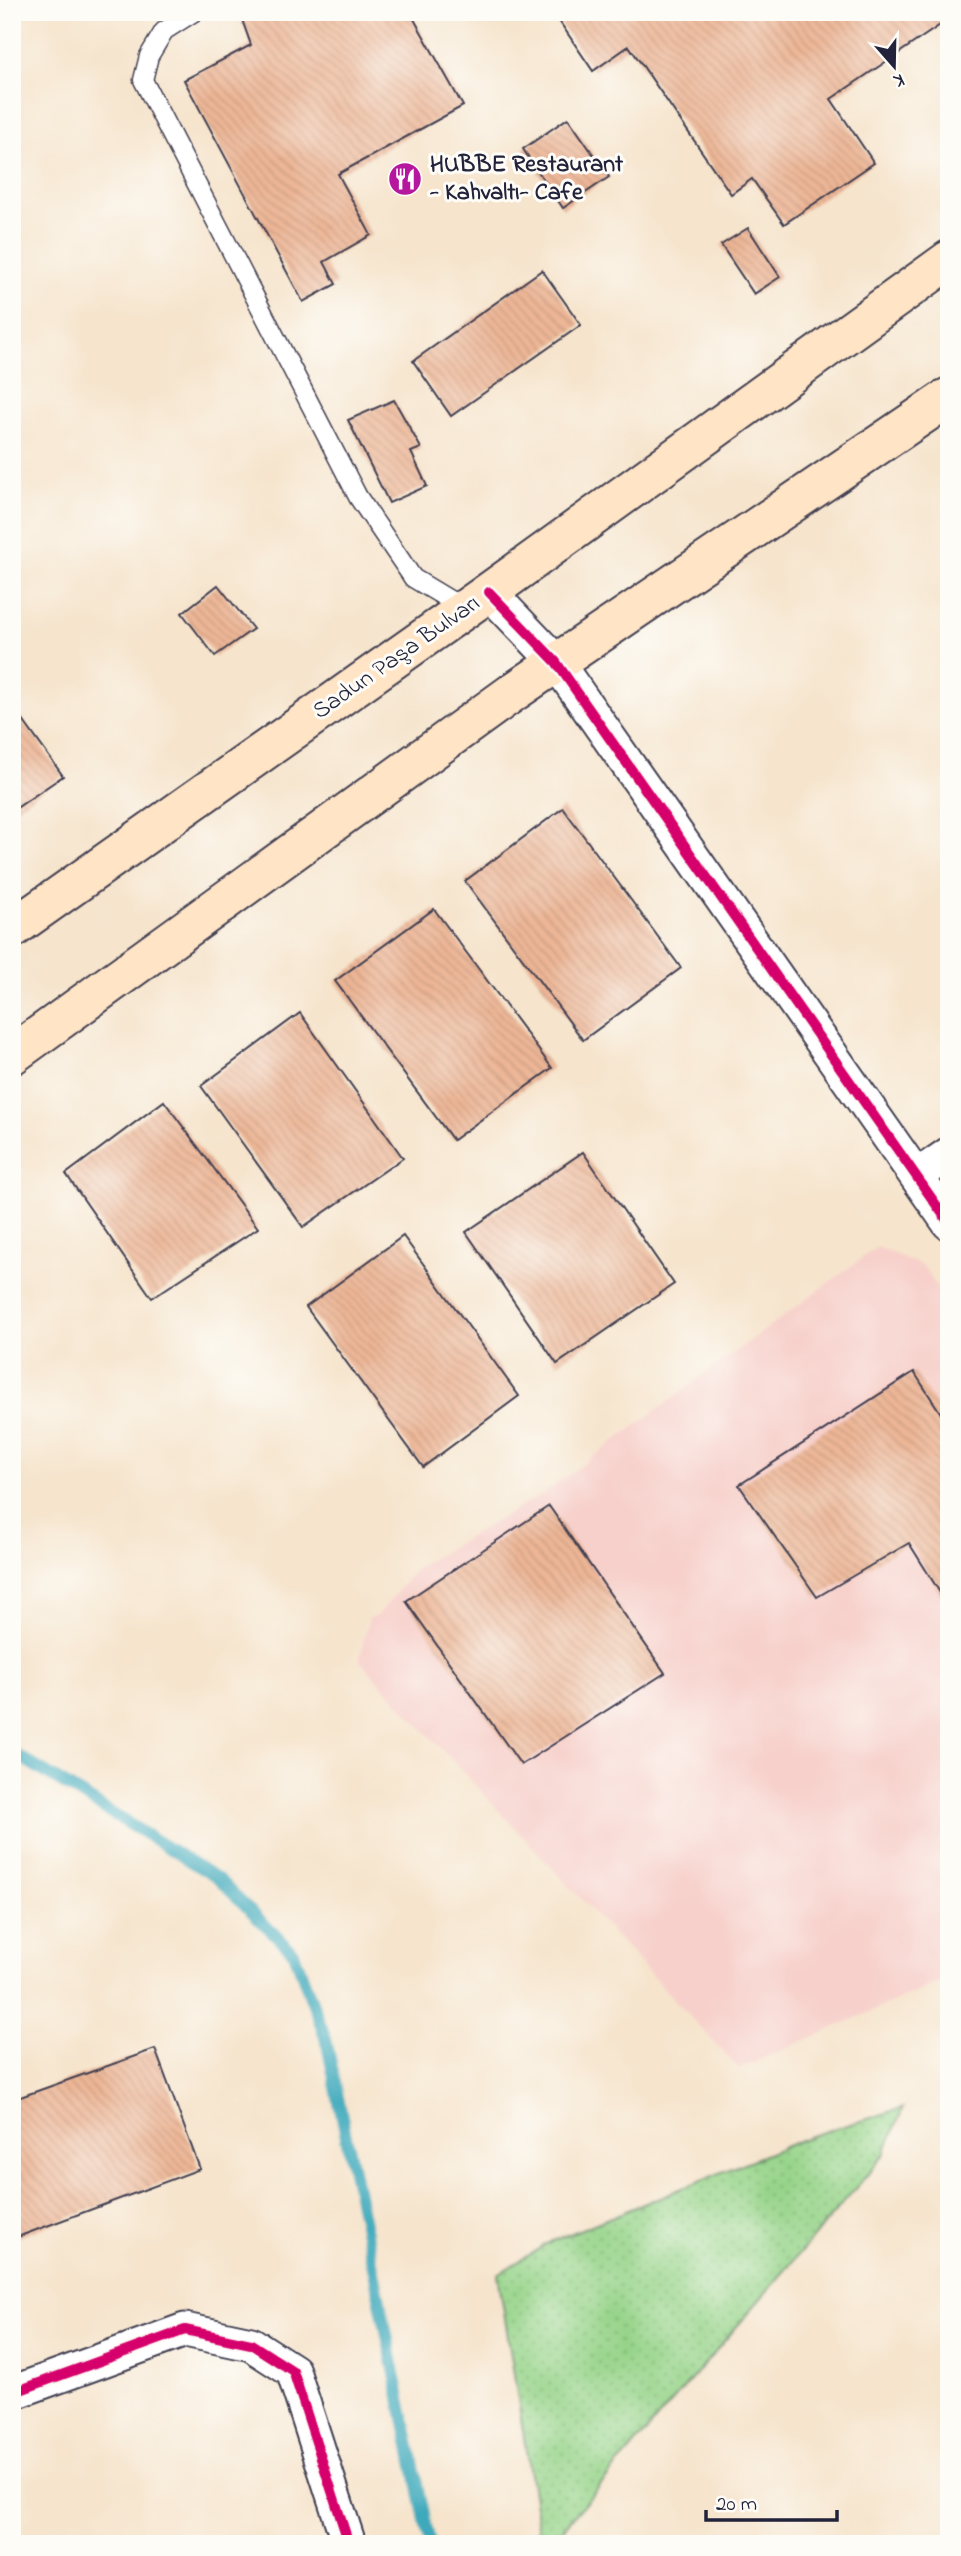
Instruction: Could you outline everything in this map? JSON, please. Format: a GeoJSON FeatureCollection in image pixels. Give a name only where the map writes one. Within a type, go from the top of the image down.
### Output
{"type":"FeatureCollection","features":[{"type":"Feature","properties":{"kind":"main road","name":"Sadun Paşa Bulvarı"},"geometry":{"type":"LineString","coordinates":[[12,929],[489,592],[949,260]]}},
{"type":"Feature","properties":{"kind":"main road"},"geometry":{"type":"LineString","coordinates":[[12,1055],[556,662],[949,397]]}},
{"type":"Feature","properties":{"kind":"street"},"geometry":{"type":"LineString","coordinates":[[489,592],[556,662],[949,1223]]}},
{"type":"Feature","properties":{"kind":"street"},"geometry":{"type":"LineString","coordinates":[[917,1176],[949,1154]]}},
{"type":"Feature","properties":{"kind":"street"},"geometry":{"type":"LineString","coordinates":[[12,2393],[186,2330],[251,2344],[293,2371],[349,2544]]}},
{"type":"Feature","properties":{"kind":"lane"},"geometry":{"type":"LineString","coordinates":[[194,12],[164,31],[149,56],[143,80],[161,117],[358,498],[413,578],[453,602],[489,592]]}},
{"type":"Feature","properties":{"kind":"shaded area"},"geometry":{"type":"Polygon","coordinates":[[[877,1247],[923,1266],[949,1305],[949,1978],[739,2069],[359,1660],[369,1618],[377,1616],[417,1567],[543,1494],[877,1247]]]}},
{"type":"Feature","properties":{"kind":"green space"},"geometry":{"type":"Polygon","coordinates":[[[903,2108],[884,2155],[550,2544],[541,2544],[498,2274],[552,2241],[811,2136],[903,2108]]]}},
{"type":"Feature","properties":{"kind":"building"},"geometry":{"type":"Polygon","coordinates":[[[410,12],[463,106],[338,174],[371,235],[324,262],[336,284],[303,302],[184,80],[251,45],[240,14],[410,12]]]}},
{"type":"Feature","properties":{"kind":"building"},"geometry":{"type":"Polygon","coordinates":[[[553,12],[949,12],[949,19],[831,99],[874,163],[784,224],[752,179],[731,194],[629,46],[593,71],[553,12]]]}},
{"type":"Feature","properties":{"kind":"building"},"geometry":{"type":"Polygon","coordinates":[[[568,118],[609,177],[563,208],[523,149],[568,118]]]}},
{"type":"Feature","properties":{"kind":"building"},"geometry":{"type":"Polygon","coordinates":[[[748,228],[780,277],[754,294],[721,245],[748,228]]]}},
{"type":"Feature","properties":{"kind":"building"},"geometry":{"type":"Polygon","coordinates":[[[542,270],[581,325],[451,416],[413,361],[542,270]]]}},
{"type":"Feature","properties":{"kind":"building"},"geometry":{"type":"Polygon","coordinates":[[[394,400],[421,448],[411,452],[427,486],[389,503],[348,420],[394,400]]]}},
{"type":"Feature","properties":{"kind":"building"},"geometry":{"type":"Polygon","coordinates":[[[218,585],[253,629],[215,656],[182,613],[218,585]]]}},
{"type":"Feature","properties":{"kind":"building"},"geometry":{"type":"Polygon","coordinates":[[[12,705],[63,776],[12,811],[12,705]]]}},
{"type":"Feature","properties":{"kind":"building"},"geometry":{"type":"Polygon","coordinates":[[[563,808],[681,968],[583,1040],[465,881],[563,808]]]}},
{"type":"Feature","properties":{"kind":"building"},"geometry":{"type":"Polygon","coordinates":[[[434,909],[552,1068],[453,1140],[335,981],[434,909]]]}},
{"type":"Feature","properties":{"kind":"building"},"geometry":{"type":"Polygon","coordinates":[[[300,1013],[403,1158],[303,1227],[201,1086],[300,1013]]]}},
{"type":"Feature","properties":{"kind":"building"},"geometry":{"type":"Polygon","coordinates":[[[164,1101],[258,1228],[152,1298],[66,1174],[164,1101]]]}},
{"type":"Feature","properties":{"kind":"building"},"geometry":{"type":"Polygon","coordinates":[[[583,1152],[674,1284],[557,1364],[466,1232],[583,1152]]]}},
{"type":"Feature","properties":{"kind":"building"},"geometry":{"type":"Polygon","coordinates":[[[403,1236],[519,1396],[423,1467],[306,1307],[403,1236]]]}},
{"type":"Feature","properties":{"kind":"building"},"geometry":{"type":"Polygon","coordinates":[[[914,1372],[949,1426],[949,1607],[909,1543],[817,1597],[739,1485],[914,1372]]]}},
{"type":"Feature","properties":{"kind":"building"},"geometry":{"type":"Polygon","coordinates":[[[549,1506],[665,1673],[521,1765],[406,1601],[549,1506]]]}},
{"type":"Feature","properties":{"kind":"building"},"geometry":{"type":"Polygon","coordinates":[[[155,2049],[200,2169],[12,2239],[12,2100],[155,2049]]]}},
{"type":"Feature","properties":{"kind":"waterway"},"geometry":{"type":"LineString","coordinates":[[12,1752],[217,1878],[294,1953],[326,2039],[430,2544]]}},
{"type":"Feature","properties":{"kind":"cycle path"},"geometry":{"type":"LineString","coordinates":[[489,592],[556,662],[949,1223]]}},
{"type":"Feature","properties":{"kind":"cycle path"},"geometry":{"type":"LineString","coordinates":[[12,2393],[185,2330],[251,2344],[293,2371],[349,2544]]}},
{"type":"Feature","properties":{"kind":"place","name":"HUBBE Restaurant - Kahvaltı- Cafe"},"geometry":{"type":"Point","coordinates":[405,179]}}]}
